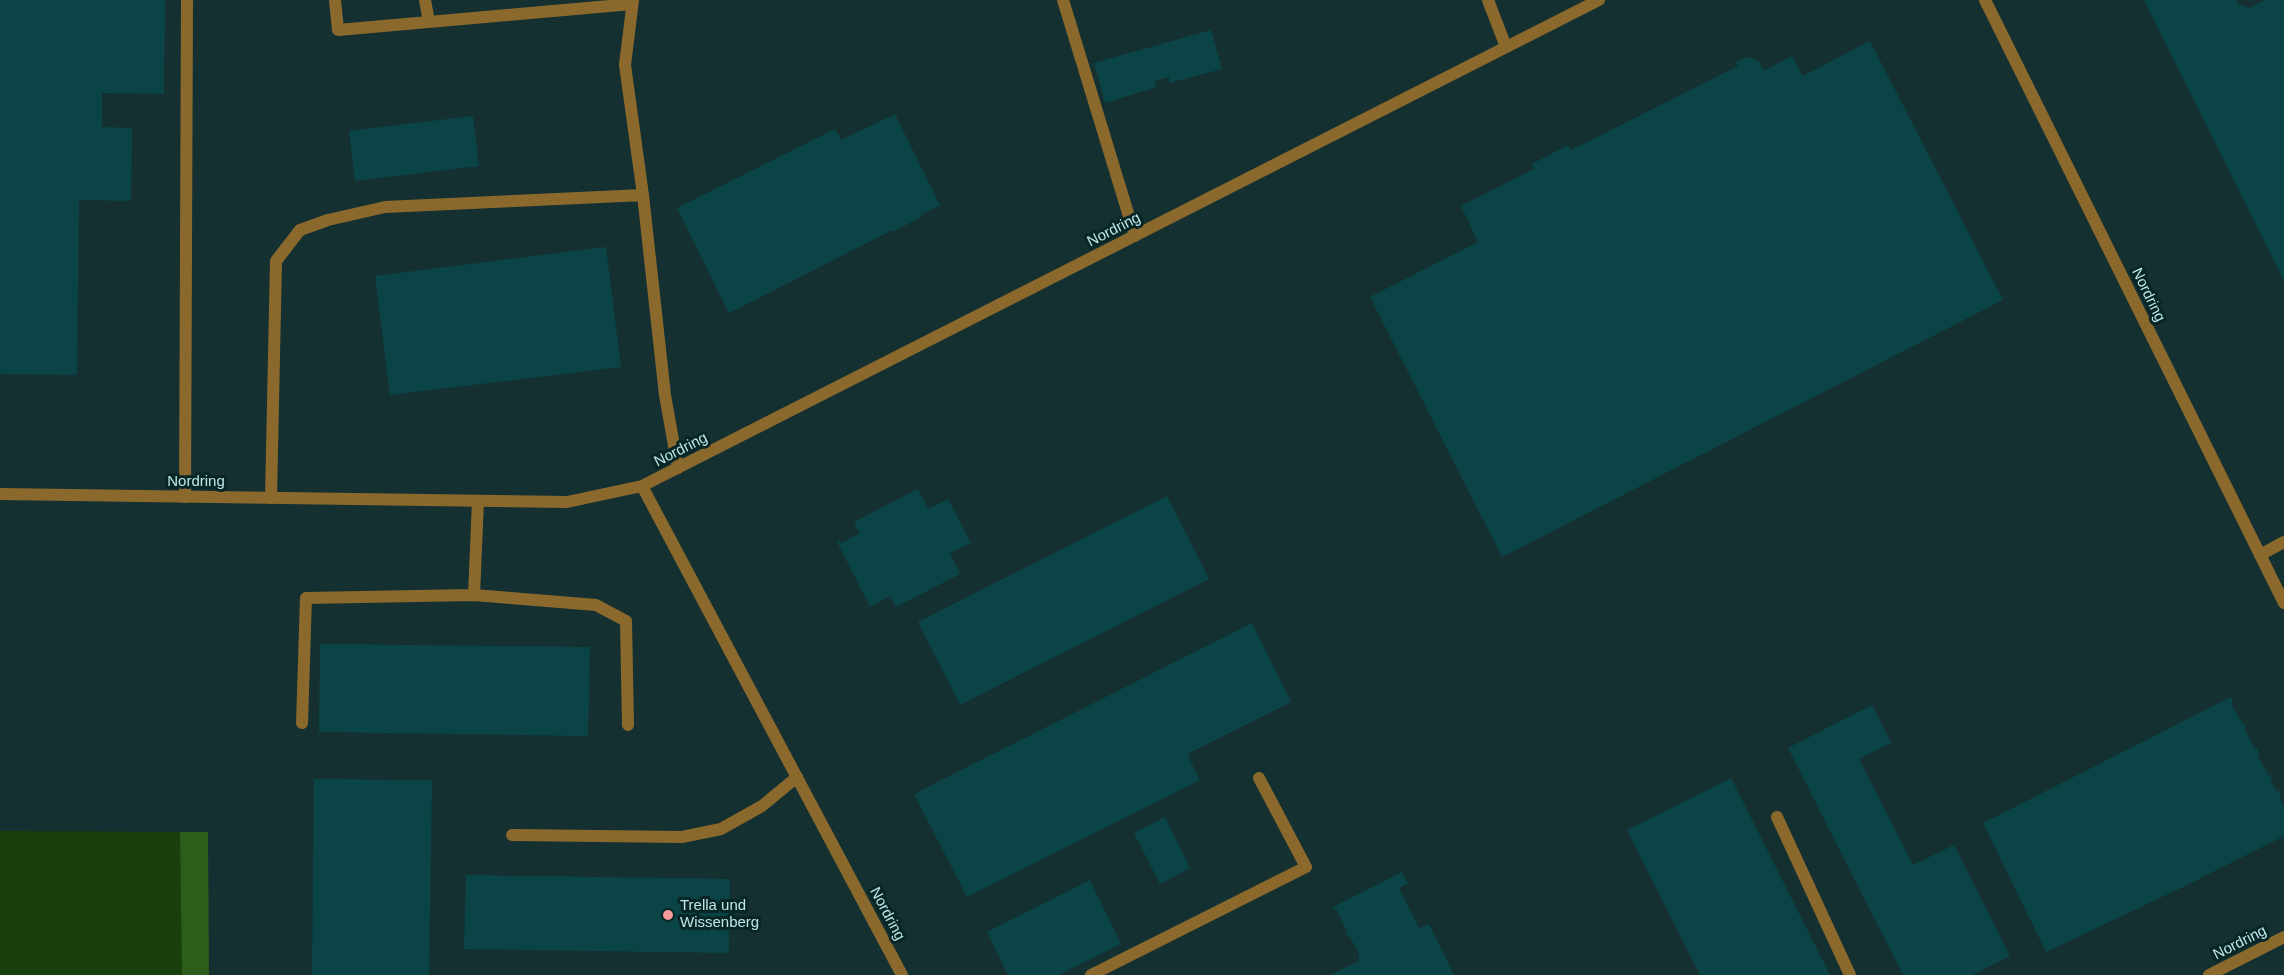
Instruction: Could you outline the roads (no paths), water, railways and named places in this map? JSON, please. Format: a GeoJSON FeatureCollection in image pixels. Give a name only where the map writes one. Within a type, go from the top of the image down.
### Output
{"type":"FeatureCollection","features":[{"type":"Feature","properties":{"kind":"street"},"geometry":{"type":"LineString","coordinates":[[184,497],[187,0]]}},
{"type":"Feature","properties":{"kind":"street"},"geometry":{"type":"LineString","coordinates":[[335,0],[338,30],[588,4],[632,2],[625,65],[643,195],[665,395],[678,468]]}},
{"type":"Feature","properties":{"kind":"street"},"geometry":{"type":"LineString","coordinates":[[425,0],[429,22]]}},
{"type":"Feature","properties":{"kind":"street"},"geometry":{"type":"LineString","coordinates":[[1063,0],[1135,236]]}},
{"type":"Feature","properties":{"kind":"street"},"geometry":{"type":"LineString","coordinates":[[1488,0],[1506,47]]}},
{"type":"Feature","properties":{"kind":"street","name":"Nordring"},"geometry":{"type":"LineString","coordinates":[[0,494],[567,502],[642,486],[1599,0]]}},
{"type":"Feature","properties":{"kind":"street","name":"Nordring"},"geometry":{"type":"LineString","coordinates":[[1985,0],[2284,603]]}},
{"type":"Feature","properties":{"kind":"street"},"geometry":{"type":"LineString","coordinates":[[271,498],[276,261],[300,230],[328,220],[385,207],[535,198],[643,195]]}},
{"type":"Feature","properties":{"kind":"street","name":"Nordring"},"geometry":{"type":"LineString","coordinates":[[642,486],[902,975]]}},
{"type":"Feature","properties":{"kind":"street"},"geometry":{"type":"LineString","coordinates":[[474,595],[478,501]]}},
{"type":"Feature","properties":{"kind":"street"},"geometry":{"type":"LineString","coordinates":[[2260,555],[2284,542]]}},
{"type":"Feature","properties":{"kind":"street"},"geometry":{"type":"LineString","coordinates":[[302,723],[306,598],[474,595],[596,605],[626,621],[628,725]]}},
{"type":"Feature","properties":{"kind":"street"},"geometry":{"type":"LineString","coordinates":[[512,835],[682,837],[722,829],[762,806],[797,777]]}},
{"type":"Feature","properties":{"kind":"street"},"geometry":{"type":"LineString","coordinates":[[1091,975],[1306,867],[1259,778]]}},
{"type":"Feature","properties":{"kind":"street"},"geometry":{"type":"LineString","coordinates":[[1777,817],[1850,975]]}},
{"type":"Feature","properties":{"kind":"street","name":"Nordring"},"geometry":{"type":"LineString","coordinates":[[2209,975],[2284,937]]}},
{"type":"Feature","properties":{"kind":"place","name":"Trella und Wissenberg"},"geometry":{"type":"Point","coordinates":[668,915]}}]}
